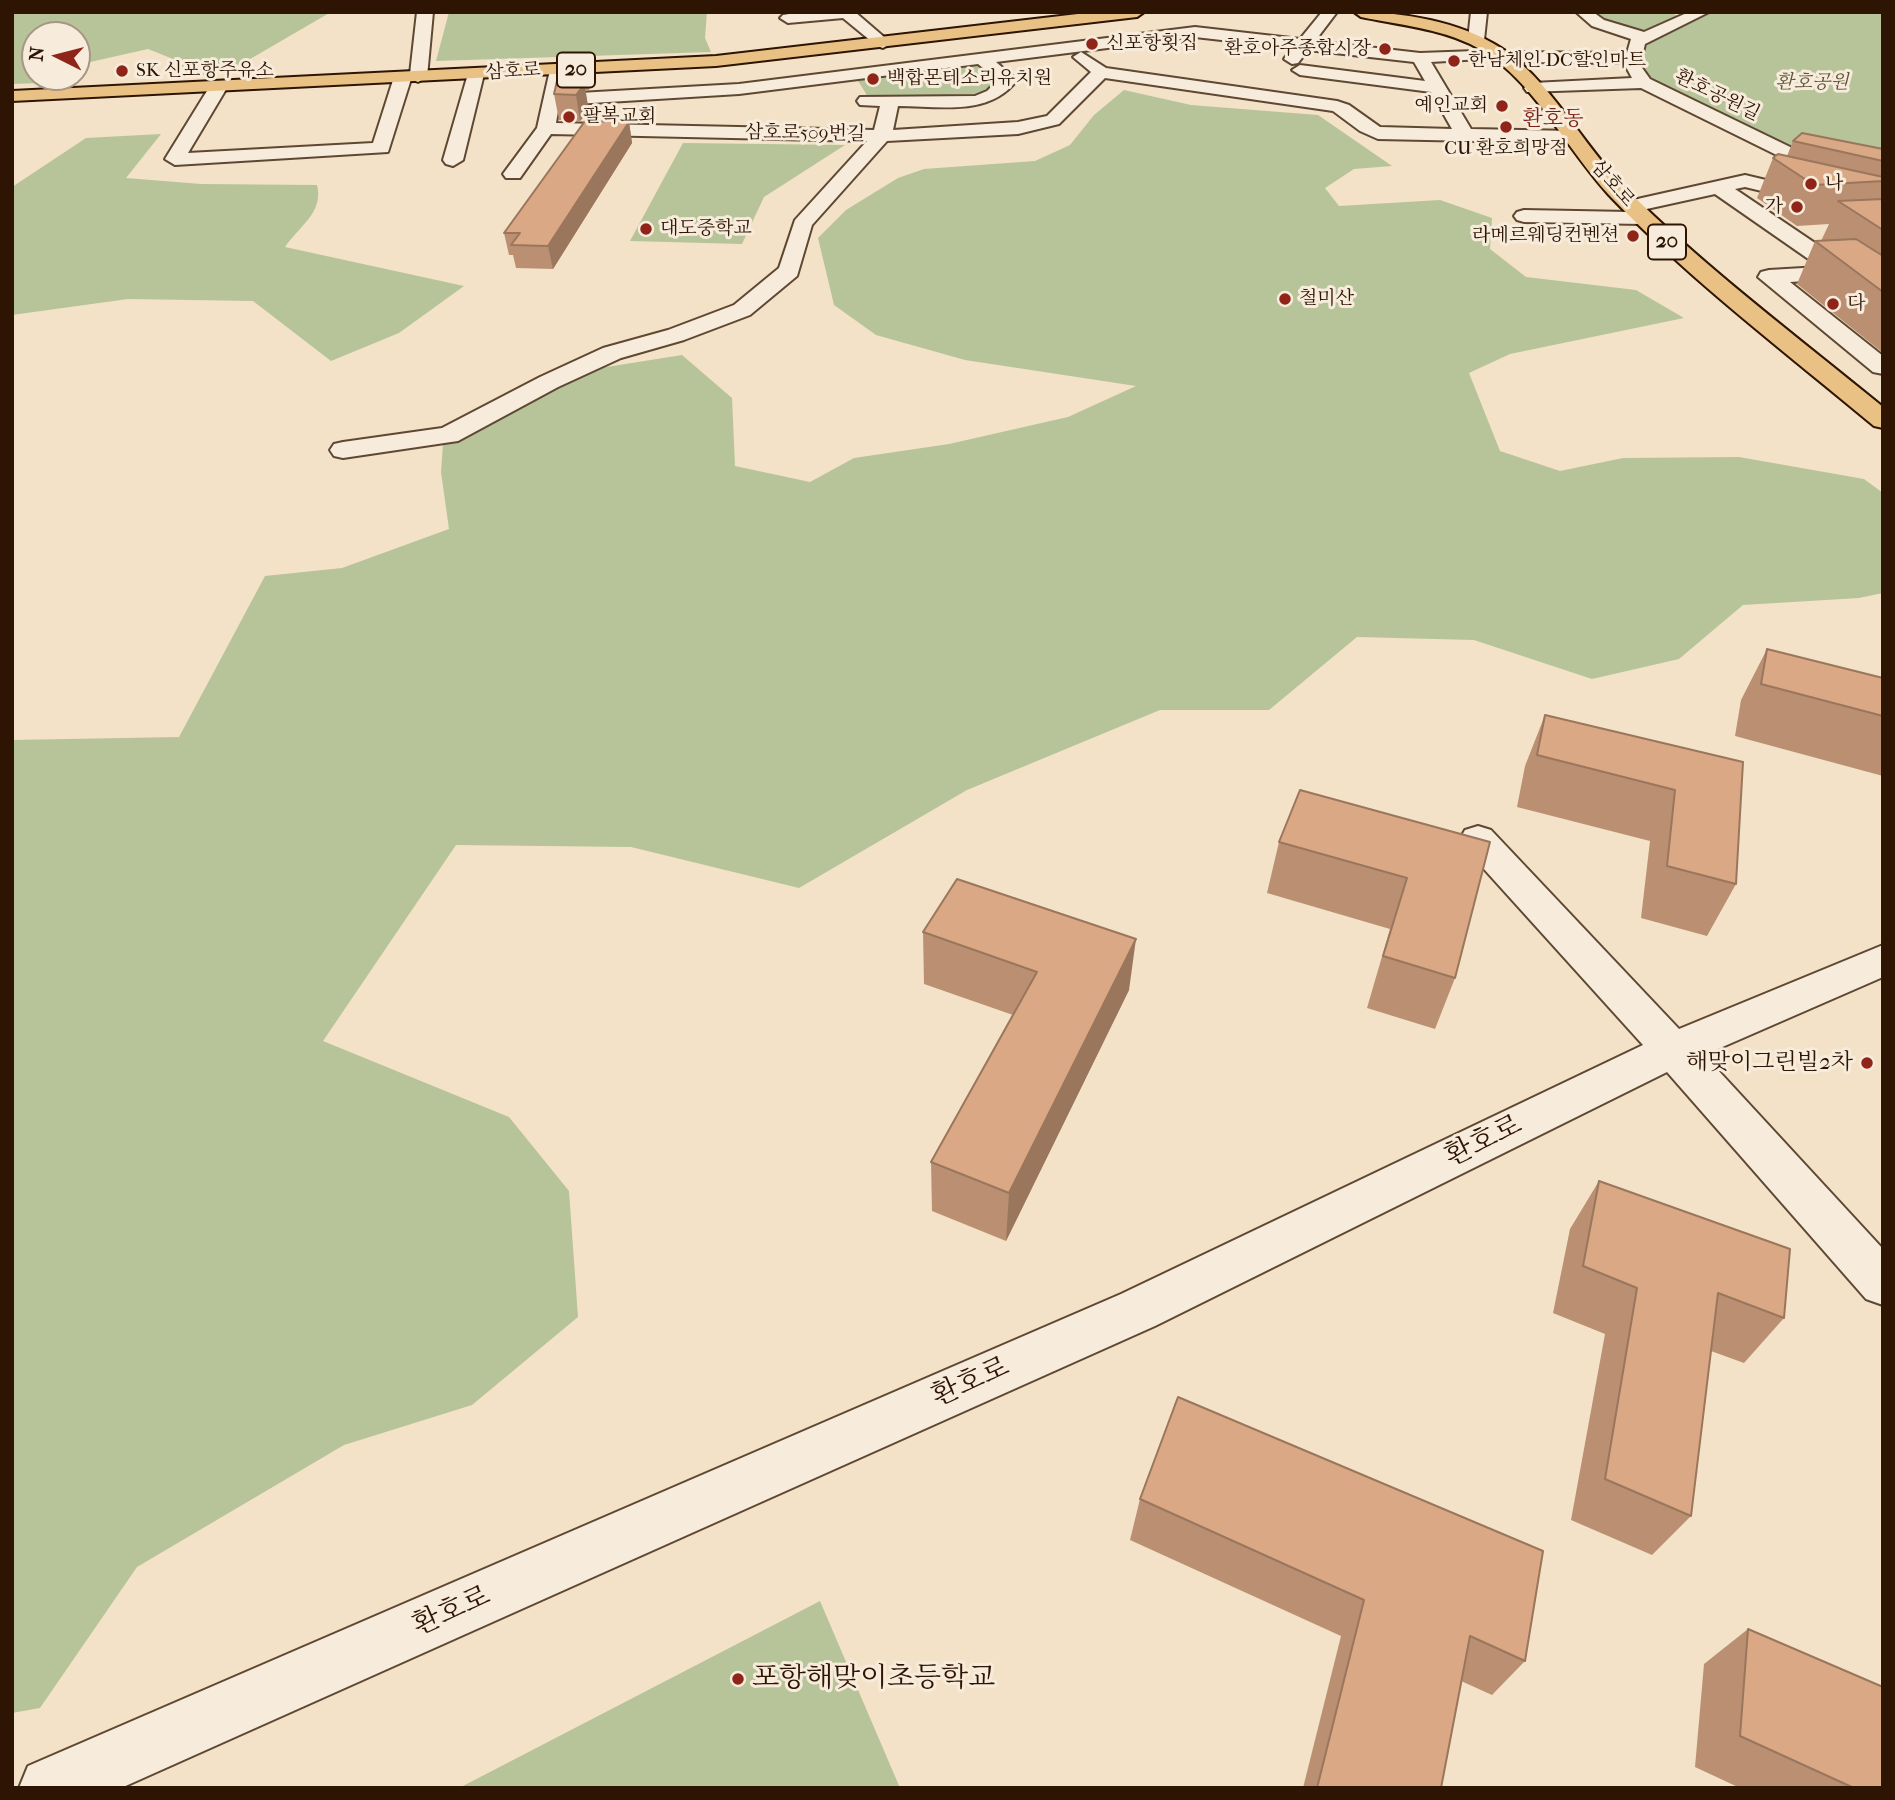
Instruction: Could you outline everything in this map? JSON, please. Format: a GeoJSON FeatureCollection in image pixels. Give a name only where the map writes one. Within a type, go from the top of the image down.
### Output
{"type":"FeatureCollection","features":[{"type":"Feature","properties":{"kind":"main road","name":"삼호로"},"geometry":{"type":"LineString","coordinates":[[12,96],[556,71],[750,58],[1137,12]]}},
{"type":"Feature","properties":{"kind":"main road","name":"삼호로"},"geometry":{"type":"LineString","coordinates":[[1361,12],[1444,29],[1476,40],[1505,55],[1637,212],[1707,277],[1883,420]]}},
{"type":"Feature","properties":{"kind":"main road"},"geometry":{"type":"LineString","coordinates":[[1390,17],[1471,13],[1505,55]]}},
{"type":"Feature","properties":{"kind":"street"},"geometry":{"type":"LineString","coordinates":[[219,86],[175,159],[381,148],[411,77],[425,12]]}},
{"type":"Feature","properties":{"kind":"street"},"geometry":{"type":"LineString","coordinates":[[1258,94],[1277,70],[1305,44],[1330,12]]}},
{"type":"Feature","properties":{"kind":"street"},"geometry":{"type":"LineString","coordinates":[[1583,12],[1598,23],[1642,37]]}},
{"type":"Feature","properties":{"kind":"street"},"geometry":{"type":"LineString","coordinates":[[788,18],[846,13],[883,43]]}},
{"type":"Feature","properties":{"kind":"street"},"geometry":{"type":"LineString","coordinates":[[1471,13],[1476,40]]}},
{"type":"Feature","properties":{"kind":"street"},"geometry":{"type":"LineString","coordinates":[[553,100],[769,85],[1204,32],[1420,58],[1505,55],[1632,58],[1642,37],[1688,14]]}},
{"type":"Feature","properties":{"kind":"street"},"geometry":{"type":"LineString","coordinates":[[1180,16],[1204,32]]}},
{"type":"Feature","properties":{"kind":"street"},"geometry":{"type":"LineString","coordinates":[[1033,25],[1101,72],[1337,106],[1349,112],[1363,127],[1378,133],[1573,137]]}},
{"type":"Feature","properties":{"kind":"street"},"geometry":{"type":"LineString","coordinates":[[1147,37],[1173,52]]}},
{"type":"Feature","properties":{"kind":"street"},"geometry":{"type":"LineString","coordinates":[[750,58],[769,85],[783,97],[798,100]]}},
{"type":"Feature","properties":{"kind":"street"},"geometry":{"type":"LineString","coordinates":[[851,100],[966,101],[993,95],[1008,80],[981,58]]}},
{"type":"Feature","properties":{"kind":"street"},"geometry":{"type":"LineString","coordinates":[[1420,58],[1465,135]]}},
{"type":"Feature","properties":{"kind":"street","name":"환호공원길"},"geometry":{"type":"LineString","coordinates":[[1632,58],[1634,72],[1644,83],[1814,166],[1883,185]]}},
{"type":"Feature","properties":{"kind":"street"},"geometry":{"type":"LineString","coordinates":[[1277,70],[1437,88]]}},
{"type":"Feature","properties":{"kind":"street"},"geometry":{"type":"LineString","coordinates":[[513,174],[546,128],[556,71]]}},
{"type":"Feature","properties":{"kind":"street","name":"삼호로509번길"},"geometry":{"type":"LineString","coordinates":[[546,128],[882,136],[981,132],[1044,123],[1059,115],[1101,72]]}},
{"type":"Feature","properties":{"kind":"street"},"geometry":{"type":"LineString","coordinates":[[453,160],[476,74]]}},
{"type":"Feature","properties":{"kind":"street"},"geometry":{"type":"LineString","coordinates":[[1533,88],[1644,83]]}},
{"type":"Feature","properties":{"kind":"street"},"geometry":{"type":"LineString","coordinates":[[343,450],[449,435],[548,382],[612,353],[676,335],[742,310],[789,271],[802,224],[882,136],[890,101]]}},
{"type":"Feature","properties":{"kind":"street"},"geometry":{"type":"LineString","coordinates":[[1524,216],[1637,212],[1745,181],[1883,214]]}},
{"type":"Feature","properties":{"kind":"street"},"geometry":{"type":"LineString","coordinates":[[1719,187],[1755,211],[1798,229],[1829,234]]}},
{"type":"Feature","properties":{"kind":"street"},"geometry":{"type":"LineString","coordinates":[[1798,229],[1843,272],[1883,300]]}},
{"type":"Feature","properties":{"kind":"street"},"geometry":{"type":"LineString","coordinates":[[1843,272],[1769,277],[1882,366]]}},
{"type":"Feature","properties":{"kind":"street"},"geometry":{"type":"LineString","coordinates":[[1478,839],[1883,1283]]}},
{"type":"Feature","properties":{"kind":"street","name":"환호로"},"geometry":{"type":"LineString","coordinates":[[50,1788],[1138,1310],[1673,1050],[1883,960]]}},
{"type":"Feature","properties":{"kind":"green space"},"geometry":{"type":"Polygon","coordinates":[[[12,12],[331,12],[245,62],[211,75],[176,76],[171,70],[173,59],[148,49],[91,62],[91,21],[21,21],[21,84],[12,84],[12,12]]]}},
{"type":"Feature","properties":{"kind":"green space"},"geometry":{"type":"Polygon","coordinates":[[[449,12],[707,12],[705,38],[711,52],[436,61],[449,12]]]}},
{"type":"Feature","properties":{"kind":"green space"},"geometry":{"type":"Polygon","coordinates":[[[1590,12],[1669,12],[1680,17],[1634,31],[1616,26],[1590,12]]]}},
{"type":"Feature","properties":{"kind":"green space","name":"환호공원"},"geometry":{"type":"Polygon","coordinates":[[[1713,12],[1883,12],[1883,182],[1822,166],[1645,76],[1642,62],[1644,50],[1651,41],[1661,33],[1713,12]]]}},
{"type":"Feature","properties":{"kind":"green space"},"geometry":{"type":"Polygon","coordinates":[[[976,61],[998,76],[998,82],[974,97],[868,97],[855,76],[976,61]]]}},
{"type":"Feature","properties":{"kind":"green space"},"geometry":{"type":"Polygon","coordinates":[[[1124,90],[1191,105],[1318,115],[1392,166],[1354,169],[1325,188],[1339,206],[1440,200],[1492,218],[1490,249],[1526,277],[1636,290],[1684,318],[1510,354],[1469,373],[1500,451],[1560,471],[1623,458],[1739,457],[1864,479],[1883,493],[1883,593],[1859,598],[1743,605],[1679,659],[1592,679],[1474,640],[1357,637],[1269,710],[1160,710],[967,790],[799,888],[631,847],[456,845],[323,1041],[509,1117],[569,1191],[578,1317],[472,1405],[344,1445],[137,1567],[40,1708],[12,1713],[12,740],[179,737],[265,576],[342,568],[449,529],[441,472],[443,444],[594,369],[682,355],[732,398],[735,466],[810,482],[854,458],[949,444],[1068,417],[1136,386],[965,360],[876,335],[834,305],[818,238],[846,210],[898,178],[924,169],[1035,161],[1070,145],[1094,115],[1124,90]]]}},
{"type":"Feature","properties":{"kind":"green space"},"geometry":{"type":"Polygon","coordinates":[[[161,134],[126,178],[201,184],[317,185],[317,204],[314,211],[285,247],[464,286],[399,333],[331,361],[253,301],[128,299],[12,315],[12,187],[86,138],[161,134]]]}},
{"type":"Feature","properties":{"kind":"green space"},"geometry":{"type":"Polygon","coordinates":[[[683,143],[845,145],[764,197],[742,244],[630,241],[683,143]]]}},
{"type":"Feature","properties":{"kind":"green space"},"geometry":{"type":"Polygon","coordinates":[[[820,1601],[900,1788],[459,1788],[820,1601]]]}},
{"type":"Feature","properties":{"kind":"building"},"geometry":{"type":"Polygon","coordinates":[[[588,67],[587,77],[562,78],[563,68],[588,67]]]}},
{"type":"Feature","properties":{"kind":"building"},"geometry":{"type":"Polygon","coordinates":[[[584,80],[576,95],[554,94],[557,81],[584,80]]]}},
{"type":"Feature","properties":{"kind":"building"},"geometry":{"type":"Polygon","coordinates":[[[585,121],[629,122],[548,246],[511,245],[520,233],[504,233],[585,121]]]}},
{"type":"Feature","properties":{"kind":"building"},"geometry":{"type":"Polygon","coordinates":[[[1802,133],[1883,149],[1883,161],[1793,141],[1802,133]]]}},
{"type":"Feature","properties":{"kind":"building"},"geometry":{"type":"Polygon","coordinates":[[[1778,154],[1883,177],[1883,181],[1814,185],[1773,158],[1778,154]]]}},
{"type":"Feature","properties":{"kind":"building"},"geometry":{"type":"Polygon","coordinates":[[[1883,199],[1883,230],[1838,201],[1883,199]]]}},
{"type":"Feature","properties":{"kind":"building"},"geometry":{"type":"Polygon","coordinates":[[[1856,239],[1883,256],[1883,292],[1815,241],[1856,239]]]}},
{"type":"Feature","properties":{"kind":"building"},"geometry":{"type":"Polygon","coordinates":[[[1767,649],[1883,678],[1883,716],[1761,684],[1767,649]]]}},
{"type":"Feature","properties":{"kind":"building"},"geometry":{"type":"Polygon","coordinates":[[[1545,715],[1743,762],[1736,884],[1667,866],[1675,790],[1537,755],[1545,715]]]}},
{"type":"Feature","properties":{"kind":"building"},"geometry":{"type":"Polygon","coordinates":[[[1300,790],[1490,842],[1455,978],[1383,956],[1407,878],[1279,842],[1300,790]]]}},
{"type":"Feature","properties":{"kind":"building"},"geometry":{"type":"Polygon","coordinates":[[[957,879],[1136,939],[1009,1193],[931,1162],[1037,972],[923,932],[957,879]]]}},
{"type":"Feature","properties":{"kind":"building"},"geometry":{"type":"Polygon","coordinates":[[[1599,1181],[1790,1249],[1784,1318],[1718,1293],[1691,1516],[1605,1479],[1637,1288],[1583,1266],[1599,1181]]]}},
{"type":"Feature","properties":{"kind":"building"},"geometry":{"type":"Polygon","coordinates":[[[1178,1397],[1543,1551],[1525,1661],[1470,1636],[1441,1788],[1317,1788],[1364,1600],[1140,1499],[1178,1397]]]}},
{"type":"Feature","properties":{"kind":"building"},"geometry":{"type":"Polygon","coordinates":[[[1748,1629],[1883,1687],[1883,1788],[1854,1788],[1740,1736],[1748,1629]]]}},
{"type":"Feature","properties":{"kind":"place","name":"신포항횟집"},"geometry":{"type":"Point","coordinates":[1092,44]}},
{"type":"Feature","properties":{"kind":"place","name":"환호아주종합시장"},"geometry":{"type":"Point","coordinates":[1385,49]}},
{"type":"Feature","properties":{"kind":"place","name":"한남체인 DC할인마트"},"geometry":{"type":"Point","coordinates":[1454,61]}},
{"type":"Feature","properties":{"kind":"place","name":"SK 신포항주유소"},"geometry":{"type":"Point","coordinates":[122,71]}},
{"type":"Feature","properties":{"kind":"place","name":"백합몬테소리유치원"},"geometry":{"type":"Point","coordinates":[873,79]}},
{"type":"Feature","properties":{"kind":"place","name":"예인교회"},"geometry":{"type":"Point","coordinates":[1502,106]}},
{"type":"Feature","properties":{"kind":"place","name":"팔복교회"},"geometry":{"type":"Point","coordinates":[569,117]}},
{"type":"Feature","properties":{"kind":"place","name":"CU 환호희망점"},"geometry":{"type":"Point","coordinates":[1506,127]}},
{"type":"Feature","properties":{"kind":"place","name":"나"},"geometry":{"type":"Point","coordinates":[1811,184]}},
{"type":"Feature","properties":{"kind":"place","name":"가"},"geometry":{"type":"Point","coordinates":[1797,207]}},
{"type":"Feature","properties":{"kind":"place","name":"대도중학교"},"geometry":{"type":"Point","coordinates":[646,229]}},
{"type":"Feature","properties":{"kind":"place","name":"라메르웨딩컨벤션"},"geometry":{"type":"Point","coordinates":[1633,236]}},
{"type":"Feature","properties":{"kind":"place","name":"철미산"},"geometry":{"type":"Point","coordinates":[1285,299]}},
{"type":"Feature","properties":{"kind":"place","name":"다"},"geometry":{"type":"Point","coordinates":[1833,304]}},
{"type":"Feature","properties":{"kind":"place","name":"해맞이그린빌2차"},"geometry":{"type":"Point","coordinates":[1867,1063]}},
{"type":"Feature","properties":{"kind":"place","name":"포항해맞이초등학교"},"geometry":{"type":"Point","coordinates":[738,1679]}},
{"type":"Feature","properties":{"kind":"district","name":"환호동"},"geometry":{"type":"Point","coordinates":[1553,120]}}]}
